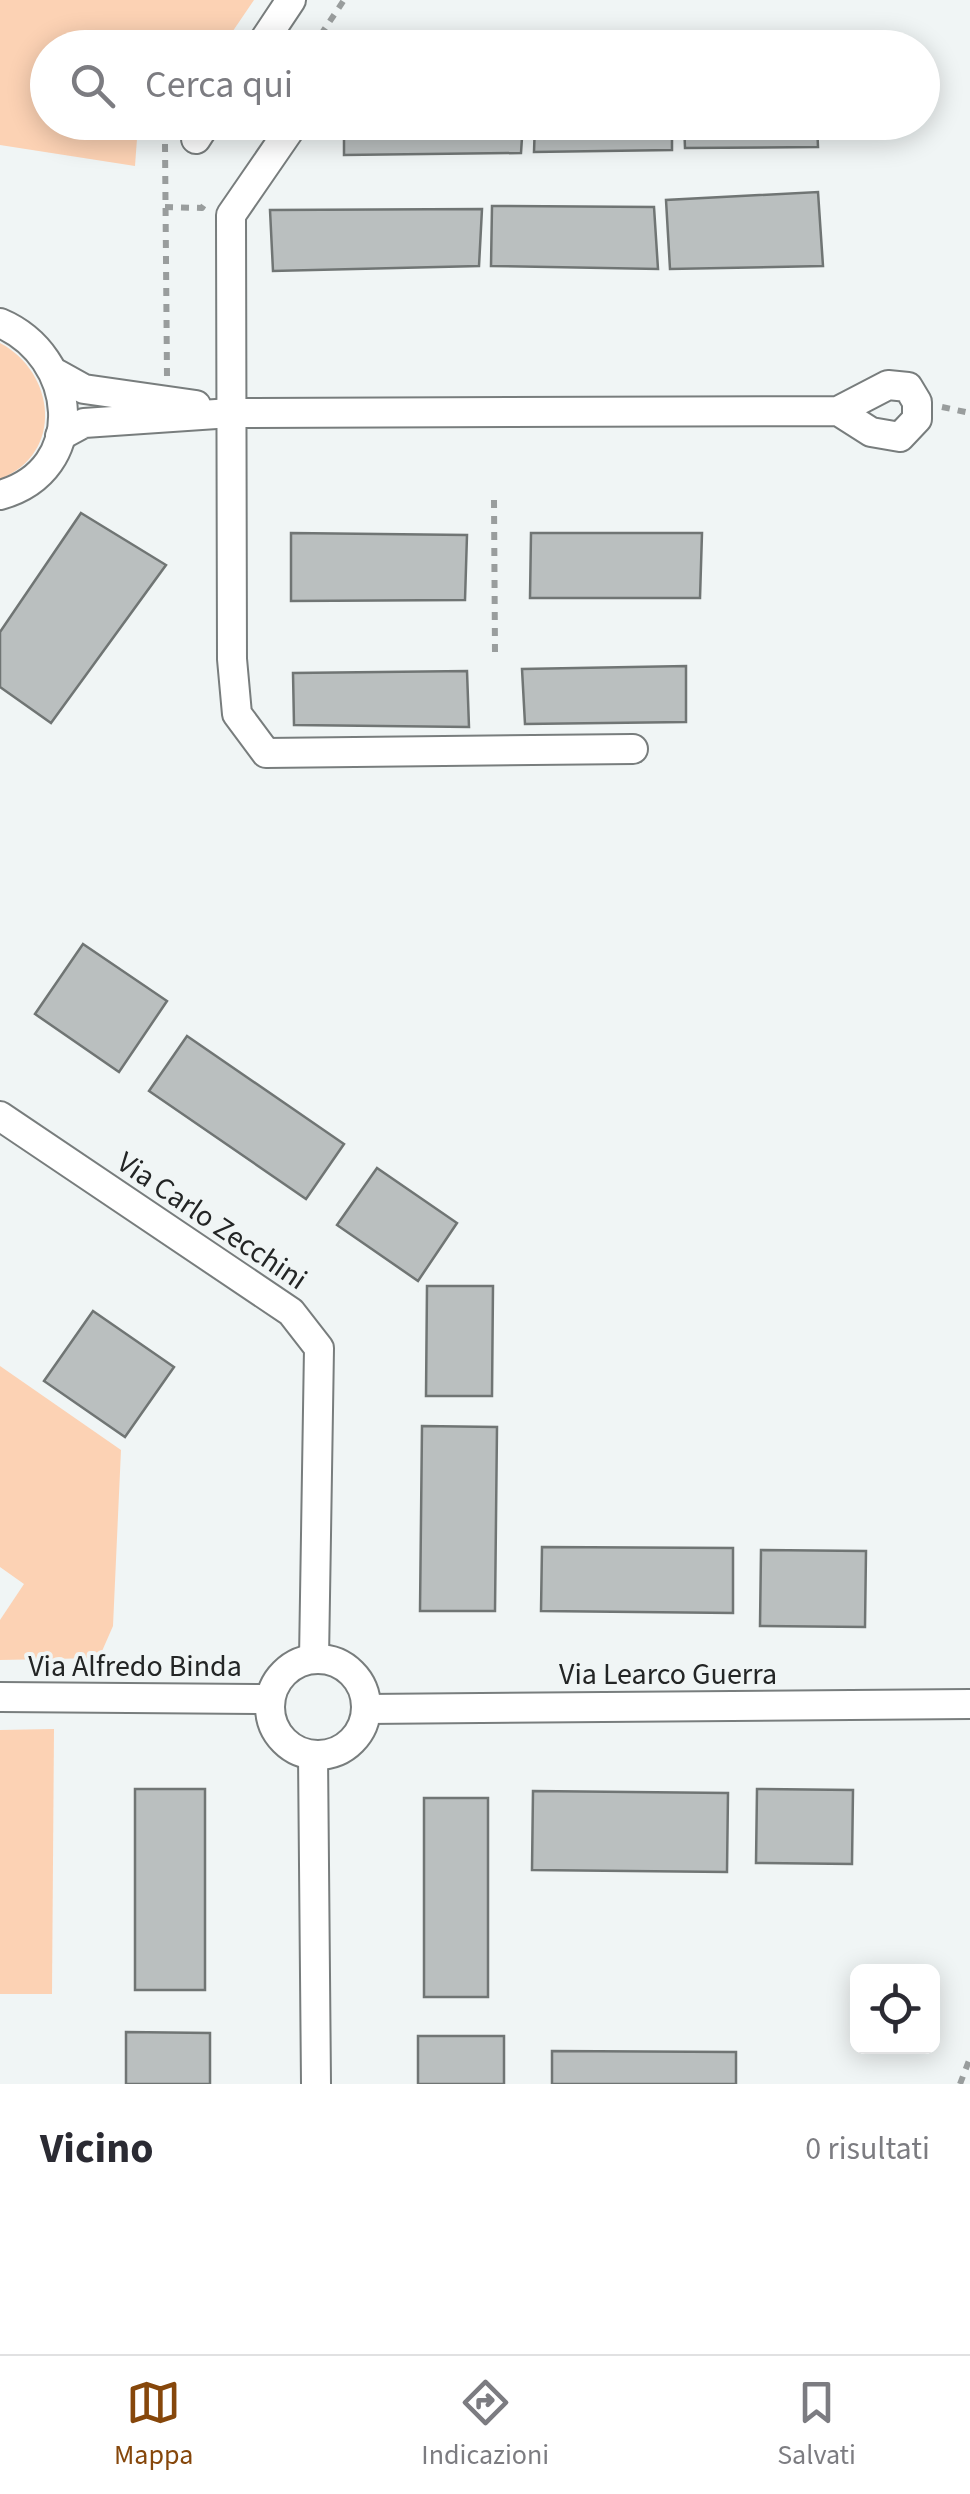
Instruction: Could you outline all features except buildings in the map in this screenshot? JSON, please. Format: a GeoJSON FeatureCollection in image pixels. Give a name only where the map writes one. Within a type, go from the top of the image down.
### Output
{"type":"FeatureCollection","features":[{"type":"Feature","properties":{"kind":"street"},"geometry":{"type":"LineString","coordinates":[[270,30],[291,0]]}},
{"type":"Feature","properties":{"kind":"street"},"geometry":{"type":"LineString","coordinates":[[283,140],[231,215],[232,660],[238,714],[266,753],[634,749]]}},
{"type":"Feature","properties":{"kind":"street"},"geometry":{"type":"LineString","coordinates":[[0,323],[34,342],[57,374],[63,405],[60,436],[48,461],[30,480],[0,496]]}},
{"type":"Feature","properties":{"kind":"street"},"geometry":{"type":"LineString","coordinates":[[57,374],[84,388],[232,413]]}},
{"type":"Feature","properties":{"kind":"street"},"geometry":{"type":"LineString","coordinates":[[60,436],[84,423],[232,413],[838,411]]}},
{"type":"Feature","properties":{"kind":"street","name":"Via Carlo Zecchini"},"geometry":{"type":"LineString","coordinates":[[0,1116],[292,1312],[320,1348],[314,1659]]}},
{"type":"Feature","properties":{"kind":"street"},"geometry":{"type":"LineString","coordinates":[[314,1659],[344,1667],[356,1678],[366,1708],[355,1738],[329,1754],[298,1752],[275,1730],[270,1699],[285,1672],[314,1659]]}},
{"type":"Feature","properties":{"kind":"street","name":"Via Alfredo Binda"},"geometry":{"type":"LineString","coordinates":[[0,1697],[270,1699]]}},
{"type":"Feature","properties":{"kind":"street","name":"Via Learco Guerra"},"geometry":{"type":"LineString","coordinates":[[366,1708],[970,1704]]}},
{"type":"Feature","properties":{"kind":"street"},"geometry":{"type":"LineString","coordinates":[[313,1755],[316,2084]]}},
{"type":"Feature","properties":{"kind":"path"},"geometry":{"type":"LineString","coordinates":[[324,30],[344,0]]}},
{"type":"Feature","properties":{"kind":"path"},"geometry":{"type":"LineString","coordinates":[[166,140],[167,399]]}},
{"type":"Feature","properties":{"kind":"path"},"geometry":{"type":"LineString","coordinates":[[494,500],[495,654]]}},
{"type":"Feature","properties":{"kind":"path"},"geometry":{"type":"LineString","coordinates":[[960,2084],[970,2058]]}},
{"type":"Feature","properties":{"kind":"shaded area"},"geometry":{"type":"Polygon","coordinates":[[[0,0],[254,0],[234,30],[30,30],[30,140],[137,140],[135,166],[0,145],[0,0]]]}},
{"type":"Feature","properties":{"kind":"shaded area"},"geometry":{"type":"Polygon","coordinates":[[[0,343],[32,373],[45,412],[43,432],[35,451],[21,467],[0,479],[0,343]]]}},
{"type":"Feature","properties":{"kind":"shaded area"},"geometry":{"type":"Polygon","coordinates":[[[0,1366],[121,1450],[113,1626],[99,1658],[0,1660],[0,1620],[24,1584],[0,1567],[0,1366]]]}},
{"type":"Feature","properties":{"kind":"shaded area"},"geometry":{"type":"Polygon","coordinates":[[[54,1729],[52,1994],[0,1994],[0,1730],[54,1729]]]}}]}
